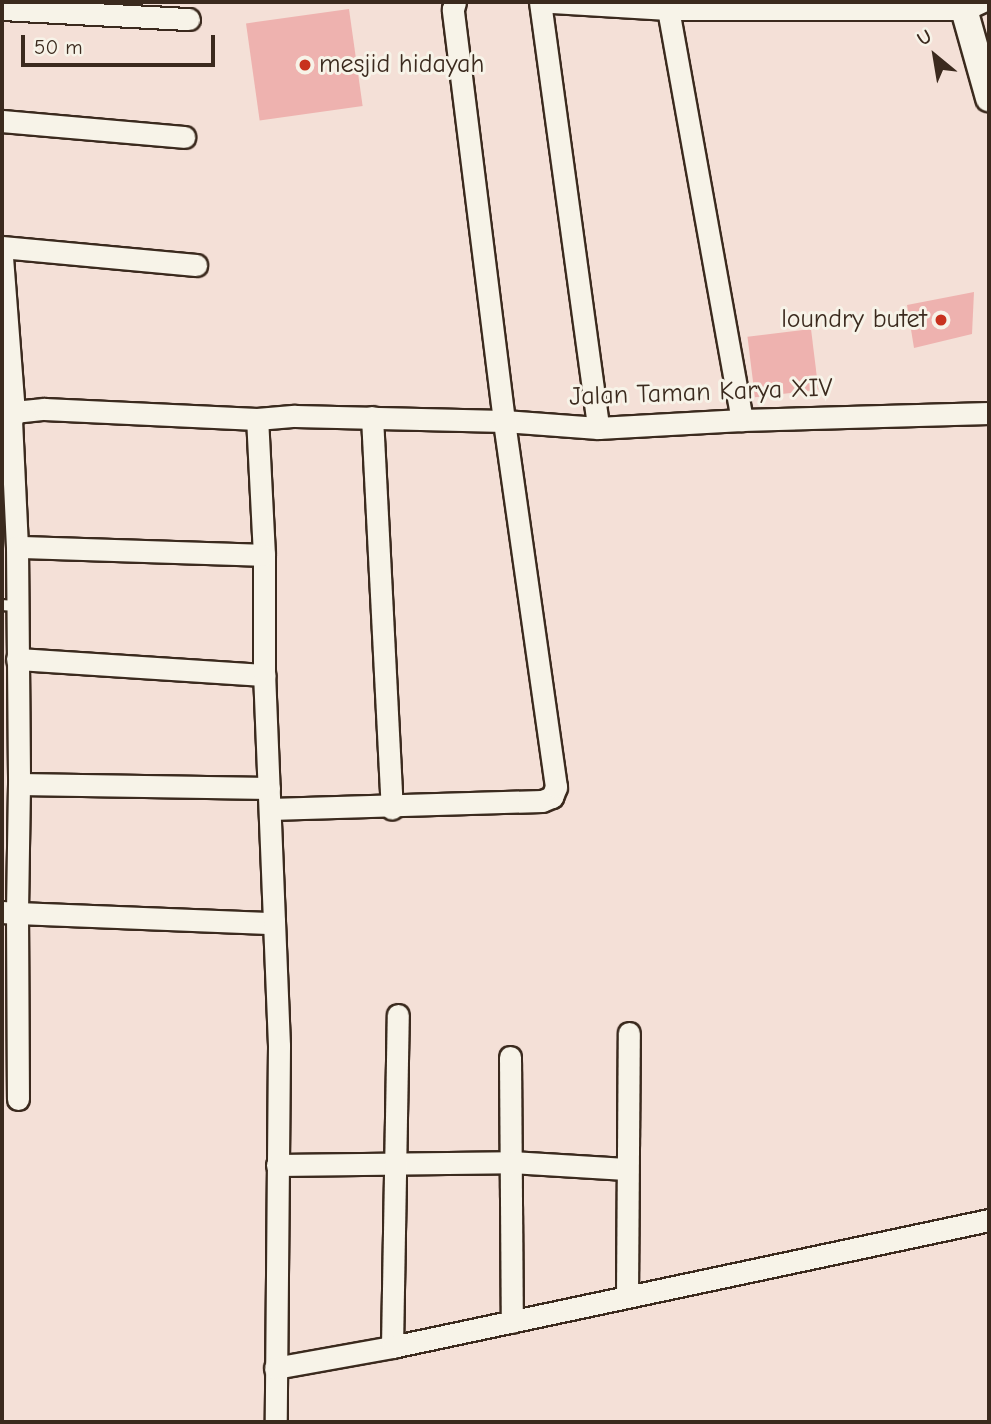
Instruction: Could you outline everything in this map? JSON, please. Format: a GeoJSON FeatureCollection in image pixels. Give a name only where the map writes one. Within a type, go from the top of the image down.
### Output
{"type":"FeatureCollection","features":[{"type":"Feature","properties":{"kind":"street"},"geometry":{"type":"LineString","coordinates":[[19,784],[392,808],[551,799],[556,787],[504,421],[455,22],[455,2]]}},
{"type":"Feature","properties":{"kind":"street"},"geometry":{"type":"LineString","coordinates":[[540,2],[598,428]]}},
{"type":"Feature","properties":{"kind":"street"},"geometry":{"type":"LineString","coordinates":[[552,2],[668,9],[970,4],[989,98]]}},
{"type":"Feature","properties":{"kind":"street"},"geometry":{"type":"LineString","coordinates":[[2,9],[189,19]]}},
{"type":"Feature","properties":{"kind":"street"},"geometry":{"type":"LineString","coordinates":[[668,9],[742,420]]}},
{"type":"Feature","properties":{"kind":"street"},"geometry":{"type":"LineString","coordinates":[[2,121],[184,137]]}},
{"type":"Feature","properties":{"kind":"street"},"geometry":{"type":"LineString","coordinates":[[2,247],[195,265]]}},
{"type":"Feature","properties":{"kind":"street"},"geometry":{"type":"LineString","coordinates":[[2,257],[14,412],[11,422],[17,547],[10,605],[17,659],[19,784],[9,912],[18,1099]]}},
{"type":"Feature","properties":{"kind":"street","name":"Jalan Taman Karya XIV"},"geometry":{"type":"LineString","coordinates":[[14,412],[44,409],[257,419],[372,417],[504,421],[598,428],[742,420],[989,414]]}},
{"type":"Feature","properties":{"kind":"street"},"geometry":{"type":"LineString","coordinates":[[372,417],[392,808]]}},
{"type":"Feature","properties":{"kind":"street"},"geometry":{"type":"LineString","coordinates":[[257,419],[264,555],[264,675],[279,1046],[276,1422]]}},
{"type":"Feature","properties":{"kind":"street"},"geometry":{"type":"LineString","coordinates":[[17,547],[264,555]]}},
{"type":"Feature","properties":{"kind":"street"},"geometry":{"type":"LineString","coordinates":[[17,659],[264,675]]}},
{"type":"Feature","properties":{"kind":"street"},"geometry":{"type":"LineString","coordinates":[[9,912],[274,921]]}},
{"type":"Feature","properties":{"kind":"street"},"geometry":{"type":"LineString","coordinates":[[392,1348],[398,1015]]}},
{"type":"Feature","properties":{"kind":"street"},"geometry":{"type":"LineString","coordinates":[[627,1295],[629,1033]]}},
{"type":"Feature","properties":{"kind":"street"},"geometry":{"type":"LineString","coordinates":[[510,1057],[512,1322]]}},
{"type":"Feature","properties":{"kind":"street"},"geometry":{"type":"LineString","coordinates":[[277,1165],[511,1162],[626,1169]]}},
{"type":"Feature","properties":{"kind":"street"},"geometry":{"type":"LineString","coordinates":[[275,1368],[392,1348],[627,1295],[989,1220]]}},
{"type":"Feature","properties":{"kind":"building","name":"mesjid hidayah"},"geometry":{"type":"Polygon","coordinates":[[[349,9],[363,106],[260,121],[246,23],[349,9]]]}},
{"type":"Feature","properties":{"kind":"building","name":"loundry butet"},"geometry":{"type":"Polygon","coordinates":[[[974,292],[972,334],[914,348],[907,305],[974,292]]]}},
{"type":"Feature","properties":{"kind":"building"},"geometry":{"type":"Polygon","coordinates":[[[811,329],[818,390],[755,397],[747,337],[811,329]]]}},
{"type":"Feature","properties":{"kind":"place","name":"mesjid hidayah"},"geometry":{"type":"Point","coordinates":[305,65]}},
{"type":"Feature","properties":{"kind":"place","name":"loundry butet"},"geometry":{"type":"Point","coordinates":[941,320]}}]}
